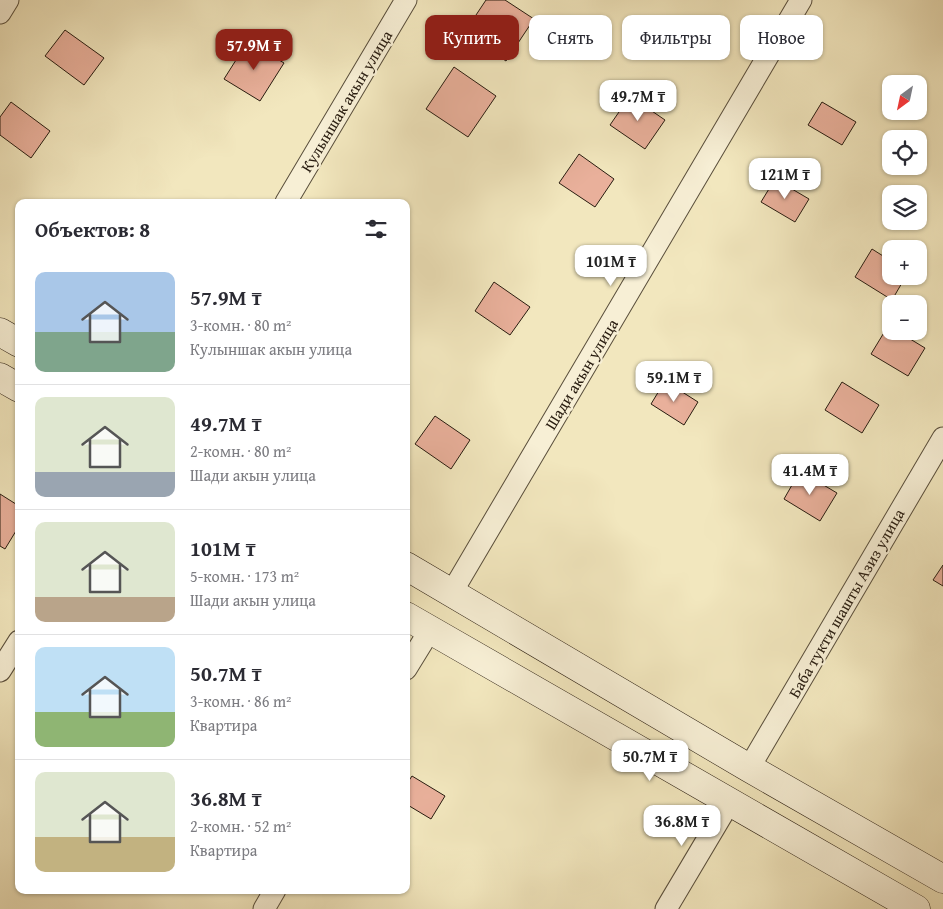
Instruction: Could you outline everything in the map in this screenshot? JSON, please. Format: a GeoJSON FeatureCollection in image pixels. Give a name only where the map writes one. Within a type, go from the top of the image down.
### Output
{"type":"FeatureCollection","features":[{"type":"Feature","properties":{"kind":"street"},"geometry":{"type":"LineString","coordinates":[[0,13],[8,0]]}},
{"type":"Feature","properties":{"kind":"street","name":"Кулыншак акын улица"},"geometry":{"type":"LineString","coordinates":[[288,199],[406,0]]}},
{"type":"Feature","properties":{"kind":"street","name":"Шади акын улица"},"geometry":{"type":"LineString","coordinates":[[452,592],[801,0]]}},
{"type":"Feature","properties":{"kind":"street"},"geometry":{"type":"LineString","coordinates":[[0,332],[15,341]]}},
{"type":"Feature","properties":{"kind":"street"},"geometry":{"type":"LineString","coordinates":[[0,377],[15,386]]}},
{"type":"Feature","properties":{"kind":"street","name":"Баба тукти шашты Азиз улица"},"geometry":{"type":"LineString","coordinates":[[749,768],[943,438]]}},
{"type":"Feature","properties":{"kind":"street"},"geometry":{"type":"LineString","coordinates":[[410,568],[749,768],[943,879]]}},
{"type":"Feature","properties":{"kind":"street"},"geometry":{"type":"LineString","coordinates":[[410,618],[916,909]]}},
{"type":"Feature","properties":{"kind":"street"},"geometry":{"type":"LineString","coordinates":[[410,662],[430,630]]}},
{"type":"Feature","properties":{"kind":"street"},"geometry":{"type":"LineString","coordinates":[[0,671],[15,647]]}},
{"type":"Feature","properties":{"kind":"street"},"geometry":{"type":"LineString","coordinates":[[666,909],[729,803]]}},
{"type":"Feature","properties":{"kind":"street"},"geometry":{"type":"LineString","coordinates":[[264,909],[273,894]]}},
{"type":"Feature","properties":{"kind":"building"},"geometry":{"type":"Polygon","coordinates":[[[486,0],[505,0],[529,16],[529,26],[519,42],[519,15],[476,15],[486,0]]]}},
{"type":"Feature","properties":{"kind":"building"},"geometry":{"type":"Polygon","coordinates":[[[65,30],[104,58],[84,85],[45,56],[65,30]]]}},
{"type":"Feature","properties":{"kind":"building"},"geometry":{"type":"Polygon","coordinates":[[[248,41],[284,63],[260,101],[224,79],[248,41]]]}},
{"type":"Feature","properties":{"kind":"building"},"geometry":{"type":"Polygon","coordinates":[[[454,67],[496,96],[468,137],[426,109],[454,67]]]}},
{"type":"Feature","properties":{"kind":"building"},"geometry":{"type":"Polygon","coordinates":[[[630,96],[665,120],[645,149],[610,125],[630,96]]]}},
{"type":"Feature","properties":{"kind":"building"},"geometry":{"type":"Polygon","coordinates":[[[11,102],[50,131],[31,158],[0,135],[0,117],[11,102]]]}},
{"type":"Feature","properties":{"kind":"building"},"geometry":{"type":"Polygon","coordinates":[[[822,102],[856,122],[842,145],[808,125],[822,102]]]}},
{"type":"Feature","properties":{"kind":"building"},"geometry":{"type":"Polygon","coordinates":[[[579,154],[614,179],[595,207],[559,183],[579,154]]]}},
{"type":"Feature","properties":{"kind":"building"},"geometry":{"type":"Polygon","coordinates":[[[775,179],[809,199],[795,222],[761,202],[775,179]]]}},
{"type":"Feature","properties":{"kind":"building"},"geometry":{"type":"Polygon","coordinates":[[[872,249],[882,255],[882,285],[901,285],[895,295],[884,295],[855,277],[872,249]]]}},
{"type":"Feature","properties":{"kind":"building"},"geometry":{"type":"Polygon","coordinates":[[[494,282],[530,307],[510,335],[475,311],[494,282]]]}},
{"type":"Feature","properties":{"kind":"building"},"geometry":{"type":"Polygon","coordinates":[[[882,336],[882,340],[912,340],[925,348],[908,376],[871,354],[882,336]]]}},
{"type":"Feature","properties":{"kind":"building"},"geometry":{"type":"Polygon","coordinates":[[[665,381],[698,402],[684,425],[651,404],[665,381]]]}},
{"type":"Feature","properties":{"kind":"building"},"geometry":{"type":"Polygon","coordinates":[[[842,382],[879,405],[862,433],[825,410],[842,382]]]}},
{"type":"Feature","properties":{"kind":"building"},"geometry":{"type":"Polygon","coordinates":[[[435,416],[470,440],[451,469],[415,444],[435,416]]]}},
{"type":"Feature","properties":{"kind":"building"},"geometry":{"type":"Polygon","coordinates":[[[800,471],[837,493],[820,521],[784,499],[800,471]]]}},
{"type":"Feature","properties":{"kind":"building"},"geometry":{"type":"Polygon","coordinates":[[[0,494],[15,503],[15,533],[5,549],[0,546],[0,494]]]}},
{"type":"Feature","properties":{"kind":"building"},"geometry":{"type":"Polygon","coordinates":[[[943,565],[943,586],[933,580],[943,565]]]}},
{"type":"Feature","properties":{"kind":"building"},"geometry":{"type":"Polygon","coordinates":[[[412,776],[445,796],[431,819],[410,806],[410,779],[412,776]]]}}]}
